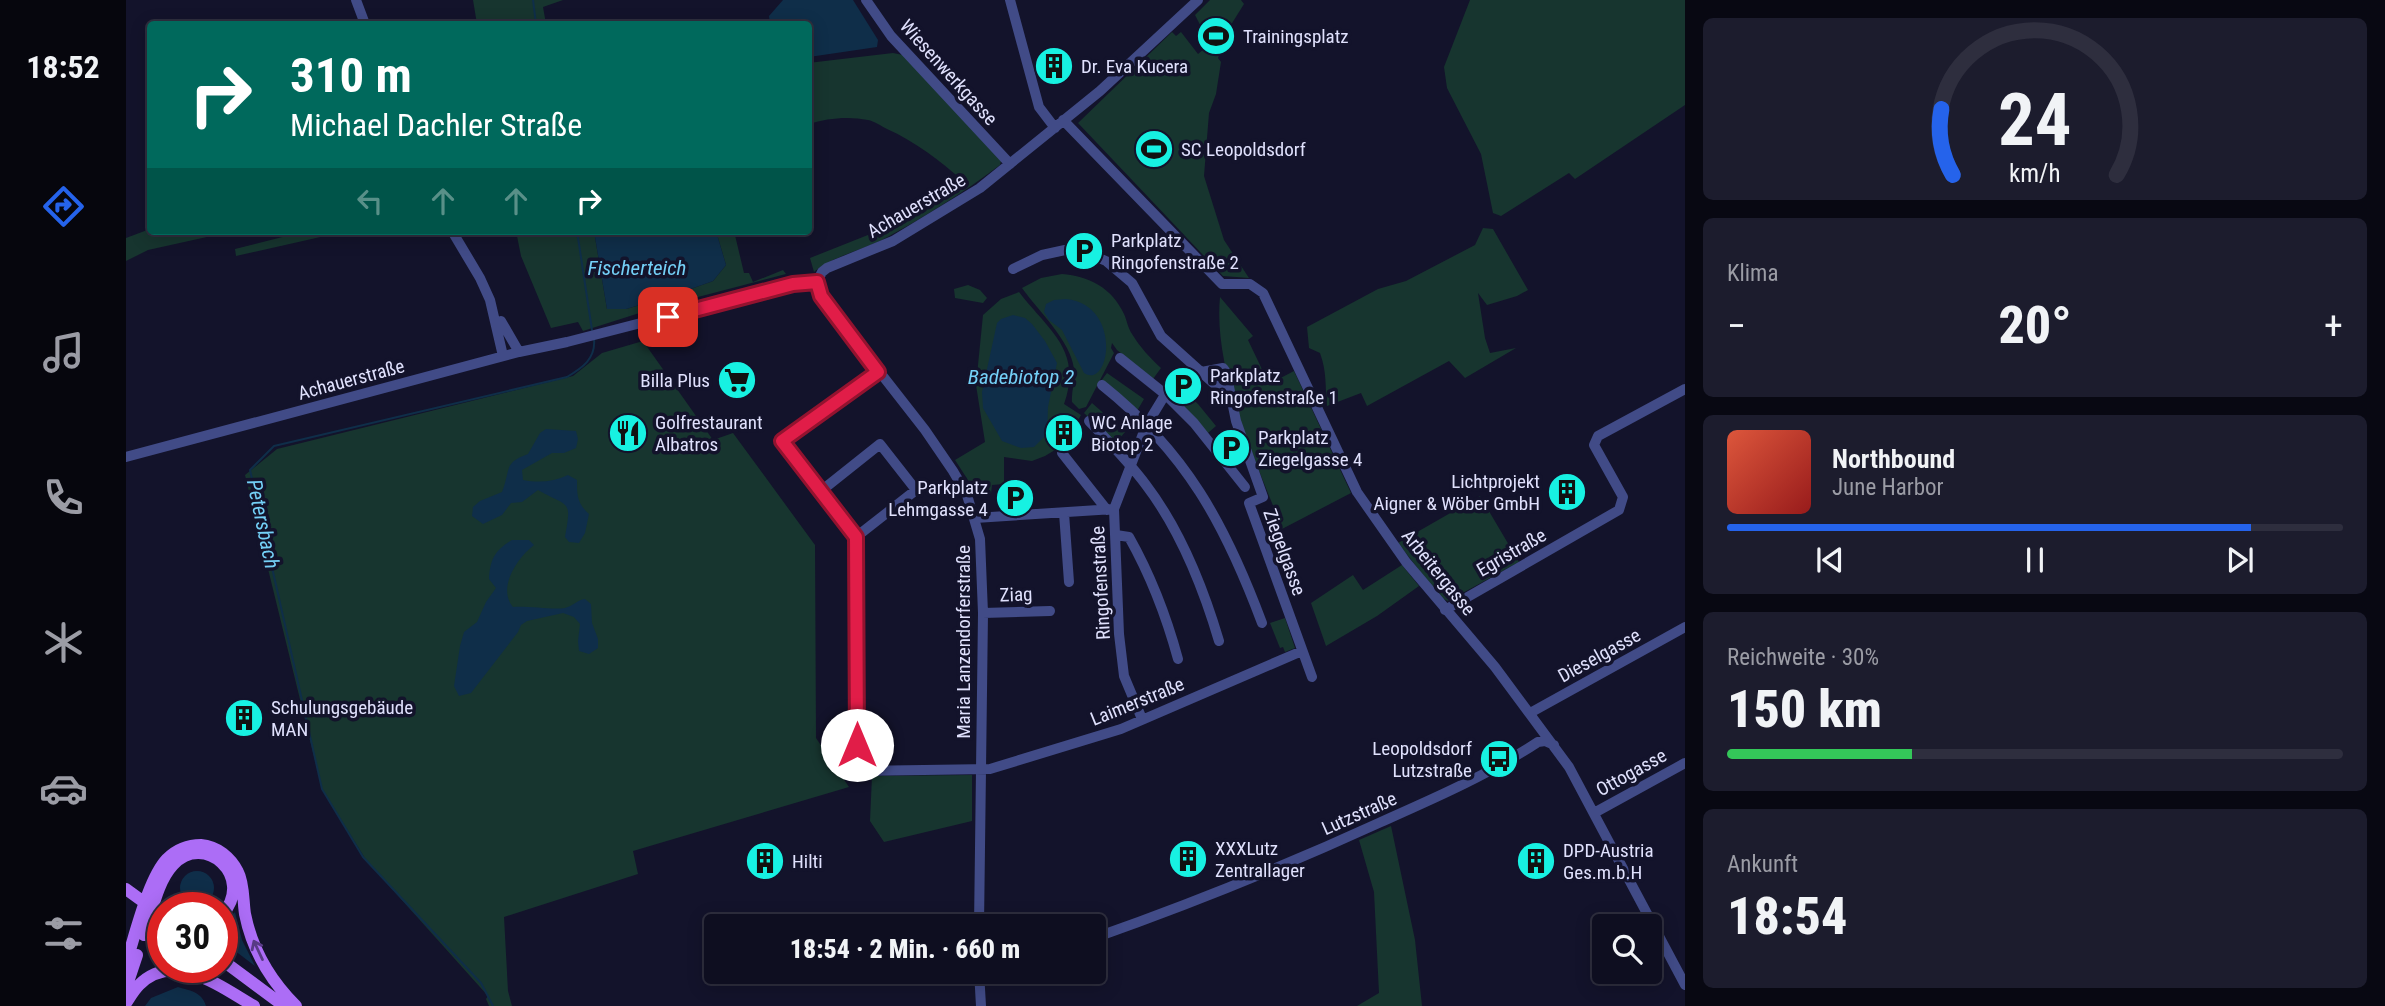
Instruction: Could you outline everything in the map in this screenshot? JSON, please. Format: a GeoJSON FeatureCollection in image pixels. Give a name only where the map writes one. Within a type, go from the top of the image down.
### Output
{"type":"FeatureCollection","features":[{"type":"Feature","properties":{"kind":"main road"},"geometry":{"type":"LineString","coordinates":[[126,963],[153,881],[160,869],[175,852],[205,845],[221,852],[240,874],[246,916],[256,948],[279,989],[296,1006]]}},
{"type":"Feature","properties":{"kind":"main road"},"geometry":{"type":"LineString","coordinates":[[159,892],[173,865],[188,854],[203,854],[224,864],[232,876],[234,892]]}},
{"type":"Feature","properties":{"kind":"main road"},"geometry":{"type":"LineString","coordinates":[[129,890],[147,904]]}},
{"type":"Feature","properties":{"kind":"main road"},"geometry":{"type":"LineString","coordinates":[[126,988],[147,927]]}},
{"type":"Feature","properties":{"kind":"main road"},"geometry":{"type":"LineString","coordinates":[[126,1003],[138,986],[148,978],[175,970],[203,977],[254,1006]]}},
{"type":"Feature","properties":{"kind":"main road"},"geometry":{"type":"LineString","coordinates":[[238,972],[284,1006]]}},
{"type":"Feature","properties":{"kind":"street"},"geometry":{"type":"LineString","coordinates":[[356,0],[364,21]]}},
{"type":"Feature","properties":{"kind":"street","name":"Wiesenwerkgasse"},"geometry":{"type":"LineString","coordinates":[[866,0],[891,36],[1010,164]]}},
{"type":"Feature","properties":{"kind":"street","name":"Arbeitergasse"},"geometry":{"type":"LineString","coordinates":[[1010,0],[1037,98],[1045,104],[1059,124],[1222,284],[1250,284],[1263,293],[1357,492],[1406,562],[1495,667],[1569,767],[1685,985]]}},
{"type":"Feature","properties":{"kind":"street","name":"Achauerstraße"},"geometry":{"type":"LineString","coordinates":[[126,457],[503,356],[793,284],[817,282],[827,268],[876,250],[918,228],[979,188],[1100,91],[1195,1]]}},
{"type":"Feature","properties":{"kind":"street"},"geometry":{"type":"LineString","coordinates":[[454,235],[519,352]]}},
{"type":"Feature","properties":{"kind":"street"},"geometry":{"type":"LineString","coordinates":[[1013,269],[1042,255],[1065,250],[1089,254],[1107,261],[1132,283],[1161,336],[1230,398]]}},
{"type":"Feature","properties":{"kind":"street","name":"Maria Lanzendorferstraße"},"geometry":{"type":"LineString","coordinates":[[817,282],[821,296],[925,430],[953,471],[967,495],[975,517],[980,538],[983,613],[979,914]]}},
{"type":"Feature","properties":{"kind":"street"},"geometry":{"type":"LineString","coordinates":[[494,310],[503,356]]}},
{"type":"Feature","properties":{"kind":"street"},"geometry":{"type":"LineString","coordinates":[[1120,358],[1166,394],[1206,437],[1245,487]]}},
{"type":"Feature","properties":{"kind":"street","name":"Ringofenstraße"},"geometry":{"type":"LineString","coordinates":[[1142,719],[1124,676],[1119,634],[1116,535],[1110,509],[1146,426],[1180,376],[1223,368]]}},
{"type":"Feature","properties":{"kind":"street","name":"Ziegelgasse"},"geometry":{"type":"LineString","coordinates":[[1223,368],[1236,421],[1263,497],[1249,503],[1312,677]]}},
{"type":"Feature","properties":{"kind":"street"},"geometry":{"type":"LineString","coordinates":[[821,491],[880,444],[916,490],[856,537],[782,441],[878,372]]}},
{"type":"Feature","properties":{"kind":"street"},"geometry":{"type":"LineString","coordinates":[[1101,385],[1146,426],[1185,470],[1210,506],[1233,550],[1262,623]]}},
{"type":"Feature","properties":{"kind":"street","name":"Egristraße"},"geometry":{"type":"LineString","coordinates":[[1445,610],[1619,510],[1623,497],[1594,445],[1598,436],[1685,389]]}},
{"type":"Feature","properties":{"kind":"street"},"geometry":{"type":"LineString","coordinates":[[1089,421],[1130,465],[1153,495],[1187,555],[1205,596],[1219,641]]}},
{"type":"Feature","properties":{"kind":"street"},"geometry":{"type":"LineString","coordinates":[[1062,453],[1110,509]]}},
{"type":"Feature","properties":{"kind":"street"},"geometry":{"type":"LineString","coordinates":[[975,517],[1110,509]]}},
{"type":"Feature","properties":{"kind":"street"},"geometry":{"type":"LineString","coordinates":[[1064,513],[1069,582]]}},
{"type":"Feature","properties":{"kind":"street"},"geometry":{"type":"LineString","coordinates":[[1116,535],[1129,537],[1142,560],[1165,611],[1178,659]]}},
{"type":"Feature","properties":{"kind":"street","name":"Laimerstraße"},"geometry":{"type":"LineString","coordinates":[[856,537],[857,771],[990,769],[1121,729],[1302,651]]}},
{"type":"Feature","properties":{"kind":"street","name":"Ziag"},"geometry":{"type":"LineString","coordinates":[[983,613],[1051,611]]}},
{"type":"Feature","properties":{"kind":"street","name":"Dieselgasse"},"geometry":{"type":"LineString","coordinates":[[1530,713],[1685,627]]}},
{"type":"Feature","properties":{"kind":"street","name":"Lutzstraße"},"geometry":{"type":"LineString","coordinates":[[1106,934],[1196,901],[1317,851],[1482,776],[1538,742],[1545,741],[1554,745]]}},
{"type":"Feature","properties":{"kind":"street","name":"Ottogasse"},"geometry":{"type":"LineString","coordinates":[[1594,813],[1685,763]]}},
{"type":"Feature","properties":{"kind":"street"},"geometry":{"type":"LineString","coordinates":[[980,984],[981,1006]]}},
{"type":"Feature","properties":{"kind":"green space"},"geometry":{"type":"Polygon","coordinates":[[[473,0],[563,0],[543,7],[545,21],[476,21],[473,0]]]}},
{"type":"Feature","properties":{"kind":"green space","name":"SC Leopoldsdorf"},"geometry":{"type":"Polygon","coordinates":[[[1210,0],[1241,0],[1244,4],[1229,28],[1218,58],[1221,62],[1216,94],[1209,113],[1204,176],[1224,240],[1249,278],[1223,276],[1078,123],[1172,32],[1176,36],[1181,32],[1198,54],[1210,44],[1195,15],[1210,0]]]}},
{"type":"Feature","properties":{"kind":"green space"},"geometry":{"type":"Polygon","coordinates":[[[1470,0],[1685,0],[1685,105],[1575,179],[1569,173],[1501,216],[1493,213],[1481,154],[1447,88],[1444,67],[1470,0]]]}},
{"type":"Feature","properties":{"kind":"green space"},"geometry":{"type":"Polygon","coordinates":[[[893,53],[903,55],[1001,161],[1000,165],[913,223],[814,272],[810,258],[883,229],[963,181],[917,146],[873,121],[846,118],[812,123],[812,63],[893,53]]]}},
{"type":"Feature","properties":{"kind":"green space"},"geometry":{"type":"Polygon","coordinates":[[[1483,228],[1493,229],[1528,290],[1487,305],[1478,293],[1485,338],[1490,353],[1516,348],[1465,378],[1449,361],[1367,406],[1361,393],[1327,406],[1322,360],[1320,353],[1309,348],[1307,327],[1378,289],[1406,281],[1475,245],[1483,228]]]}},
{"type":"Feature","properties":{"kind":"green space"},"geometry":{"type":"Polygon","coordinates":[[[147,230],[147,235],[216,235],[148,250],[126,261],[126,238],[147,230]]]}},
{"type":"Feature","properties":{"kind":"green space"},"geometry":{"type":"Polygon","coordinates":[[[290,235],[329,235],[236,256],[235,249],[290,235]]]}},
{"type":"Feature","properties":{"kind":"green space"},"geometry":{"type":"Polygon","coordinates":[[[517,235],[595,235],[607,309],[626,309],[713,281],[726,265],[717,235],[735,235],[744,273],[749,273],[753,282],[783,270],[786,274],[652,309],[583,331],[578,322],[551,328],[521,256],[517,235]]]}},
{"type":"Feature","properties":{"kind":"green space"},"geometry":{"type":"Polygon","coordinates":[[[1062,274],[1081,277],[1099,285],[1113,297],[1135,339],[1161,368],[1153,379],[1112,343],[1114,353],[1086,407],[1079,409],[1072,402],[1072,358],[1053,327],[1022,288],[1041,278],[1062,274]]]}},
{"type":"Feature","properties":{"kind":"green space"},"geometry":{"type":"Polygon","coordinates":[[[968,285],[980,290],[987,298],[983,303],[955,298],[954,289],[968,285]]]}},
{"type":"Feature","properties":{"kind":"green space"},"geometry":{"type":"Polygon","coordinates":[[[1019,292],[1060,342],[1069,369],[1069,385],[1064,404],[1081,415],[1065,444],[1032,461],[1004,457],[1004,484],[992,485],[991,494],[977,494],[955,460],[985,442],[976,385],[983,315],[1001,299],[1019,292]]]}},
{"type":"Feature","properties":{"kind":"green space"},"geometry":{"type":"Polygon","coordinates":[[[1220,297],[1253,336],[1248,340],[1269,384],[1294,371],[1351,493],[1282,529],[1249,445],[1230,385],[1223,355],[1220,297]]]}},
{"type":"Feature","properties":{"kind":"green space"},"geometry":{"type":"Polygon","coordinates":[[[643,341],[713,440],[733,433],[815,545],[816,738],[849,787],[633,851],[638,874],[504,917],[508,991],[512,1006],[489,1006],[486,999],[488,996],[366,860],[322,789],[245,475],[277,449],[573,376],[602,353],[643,341]]]}},
{"type":"Feature","properties":{"kind":"green space"},"geometry":{"type":"Polygon","coordinates":[[[1107,373],[1144,399],[1137,411],[1101,381],[1107,373]]]}},
{"type":"Feature","properties":{"kind":"green space"},"geometry":{"type":"Polygon","coordinates":[[[1185,392],[1216,426],[1208,433],[1177,400],[1185,392]]]}},
{"type":"Feature","properties":{"kind":"green space"},"geometry":{"type":"Polygon","coordinates":[[[1092,403],[1125,432],[1116,443],[1084,413],[1092,403]]]}},
{"type":"Feature","properties":{"kind":"green space"},"geometry":{"type":"Polygon","coordinates":[[[1480,496],[1519,562],[1448,601],[1441,598],[1398,543],[1480,496]]]}},
{"type":"Feature","properties":{"kind":"green space"},"geometry":{"type":"Polygon","coordinates":[[[1402,565],[1419,586],[1377,616],[1326,646],[1311,603],[1353,575],[1363,590],[1402,565]]]}},
{"type":"Feature","properties":{"kind":"green space"},"geometry":{"type":"Polygon","coordinates":[[[1285,618],[1295,648],[1285,652],[1283,647],[1280,648],[1270,623],[1285,618]]]}},
{"type":"Feature","properties":{"kind":"green space"},"geometry":{"type":"Polygon","coordinates":[[[972,775],[972,821],[884,842],[870,821],[872,776],[972,775]]]}},
{"type":"Feature","properties":{"kind":"green space"},"geometry":{"type":"Polygon","coordinates":[[[1391,826],[1415,940],[1422,1006],[1357,1006],[1379,993],[1374,892],[1359,840],[1391,826]]]}},
{"type":"Feature","properties":{"kind":"water"},"geometry":{"type":"Polygon","coordinates":[[[783,0],[853,0],[878,40],[877,47],[812,57],[812,21],[770,21],[769,16],[783,0]]]}},
{"type":"Feature","properties":{"kind":"water","name":"Fischerteich"},"geometry":{"type":"Polygon","coordinates":[[[595,235],[717,235],[726,265],[713,281],[626,309],[607,309],[595,235]]]}},
{"type":"Feature","properties":{"kind":"water"},"geometry":{"type":"Polygon","coordinates":[[[1066,299],[1084,305],[1097,315],[1104,330],[1105,359],[1093,375],[1084,373],[1062,330],[1049,320],[1044,312],[1046,304],[1066,299]]]}},
{"type":"Feature","properties":{"kind":"water","name":"Badebiotop 2"},"geometry":{"type":"Polygon","coordinates":[[[1013,315],[1025,318],[1032,324],[1057,363],[1048,407],[1047,434],[1034,447],[1021,448],[1002,441],[983,408],[982,392],[997,323],[1013,315]]]}},
{"type":"Feature","properties":{"kind":"water"},"geometry":{"type":"Polygon","coordinates":[[[546,429],[576,431],[576,448],[564,453],[552,453],[522,470],[523,480],[546,481],[568,475],[577,480],[578,499],[589,514],[585,533],[579,543],[569,542],[565,537],[568,516],[566,506],[538,490],[522,502],[511,503],[502,515],[483,524],[472,516],[473,507],[480,501],[502,492],[511,464],[528,454],[540,433],[546,429]]]}},
{"type":"Feature","properties":{"kind":"water"},"geometry":{"type":"Polygon","coordinates":[[[512,540],[529,540],[534,545],[516,565],[508,582],[507,591],[513,607],[565,608],[585,599],[591,604],[598,648],[589,654],[579,651],[580,624],[574,617],[563,613],[527,621],[521,625],[471,693],[459,696],[454,686],[464,632],[477,622],[496,588],[489,579],[494,556],[512,540]]]}},
{"type":"Feature","properties":{"kind":"water"},"geometry":{"type":"Polygon","coordinates":[[[191,872],[203,872],[213,882],[213,892],[181,892],[181,882],[191,872]]]}},
{"type":"Feature","properties":{"kind":"water"},"geometry":{"type":"Polygon","coordinates":[[[238,924],[242,940],[255,966],[238,953],[238,924]]]}},
{"type":"Feature","properties":{"kind":"water"},"geometry":{"type":"Polygon","coordinates":[[[178,987],[199,995],[206,1006],[145,1006],[151,998],[178,987]]]}},
{"type":"Feature","properties":{"kind":"waterway","name":"Petersbach"},"geometry":{"type":"LineString","coordinates":[[533,0],[536,21]]}},
{"type":"Feature","properties":{"kind":"waterway","name":"Petersbach"},"geometry":{"type":"LineString","coordinates":[[578,235],[592,330]]}},
{"type":"Feature","properties":{"kind":"waterway","name":"Petersbach"},"geometry":{"type":"LineString","coordinates":[[493,1006],[481,983],[363,857],[322,789],[250,470],[274,446],[567,377],[583,366],[590,357],[594,339]]}},
{"type":"Feature","properties":{"kind":"place","name":"Trainingsplatz"},"geometry":{"type":"Point","coordinates":[1216,36]}},
{"type":"Feature","properties":{"kind":"place","name":"Dr. Eva Kucera"},"geometry":{"type":"Point","coordinates":[1054,66]}},
{"type":"Feature","properties":{"kind":"place","name":"SC Leopoldsdorf"},"geometry":{"type":"Point","coordinates":[1154,149]}},
{"type":"Feature","properties":{"kind":"place","name":"Parkplatz Ringofenstraße 2"},"geometry":{"type":"Point","coordinates":[1084,251]}},
{"type":"Feature","properties":{"kind":"place","name":"Billa Plus"},"geometry":{"type":"Point","coordinates":[737,380]}},
{"type":"Feature","properties":{"kind":"place","name":"Parkplatz Ringofenstraße 1"},"geometry":{"type":"Point","coordinates":[1183,386]}},
{"type":"Feature","properties":{"kind":"place","name":"Golfrestaurant Albatros"},"geometry":{"type":"Point","coordinates":[628,433]}},
{"type":"Feature","properties":{"kind":"place","name":"WC Anlage Biotop 2"},"geometry":{"type":"Point","coordinates":[1064,433]}},
{"type":"Feature","properties":{"kind":"place","name":"Parkplatz Ziegelgasse 4"},"geometry":{"type":"Point","coordinates":[1231,448]}},
{"type":"Feature","properties":{"kind":"place","name":"Lichtprojekt Aigner & Wöber GmbH"},"geometry":{"type":"Point","coordinates":[1567,492]}},
{"type":"Feature","properties":{"kind":"place","name":"Parkplatz Lehmgasse 4"},"geometry":{"type":"Point","coordinates":[1015,498]}},
{"type":"Feature","properties":{"kind":"place","name":"Schulungsgebäude MAN"},"geometry":{"type":"Point","coordinates":[244,718]}},
{"type":"Feature","properties":{"kind":"place","name":"Leopoldsdorf Lutzstraße"},"geometry":{"type":"Point","coordinates":[1499,759]}},
{"type":"Feature","properties":{"kind":"place","name":"XXXLutz Zentrallager"},"geometry":{"type":"Point","coordinates":[1188,859]}},
{"type":"Feature","properties":{"kind":"place","name":"Hilti"},"geometry":{"type":"Point","coordinates":[765,861]}},
{"type":"Feature","properties":{"kind":"place","name":"DPD-Austria Ges.m.b.H"},"geometry":{"type":"Point","coordinates":[1536,861]}},
{"type":"Feature","properties":{"kind":"route"},"geometry":{"type":"LineString","coordinates":[[668,317],[793,284],[817,282],[821,296],[878,372],[782,441],[856,537],[857,745]]}}]}
